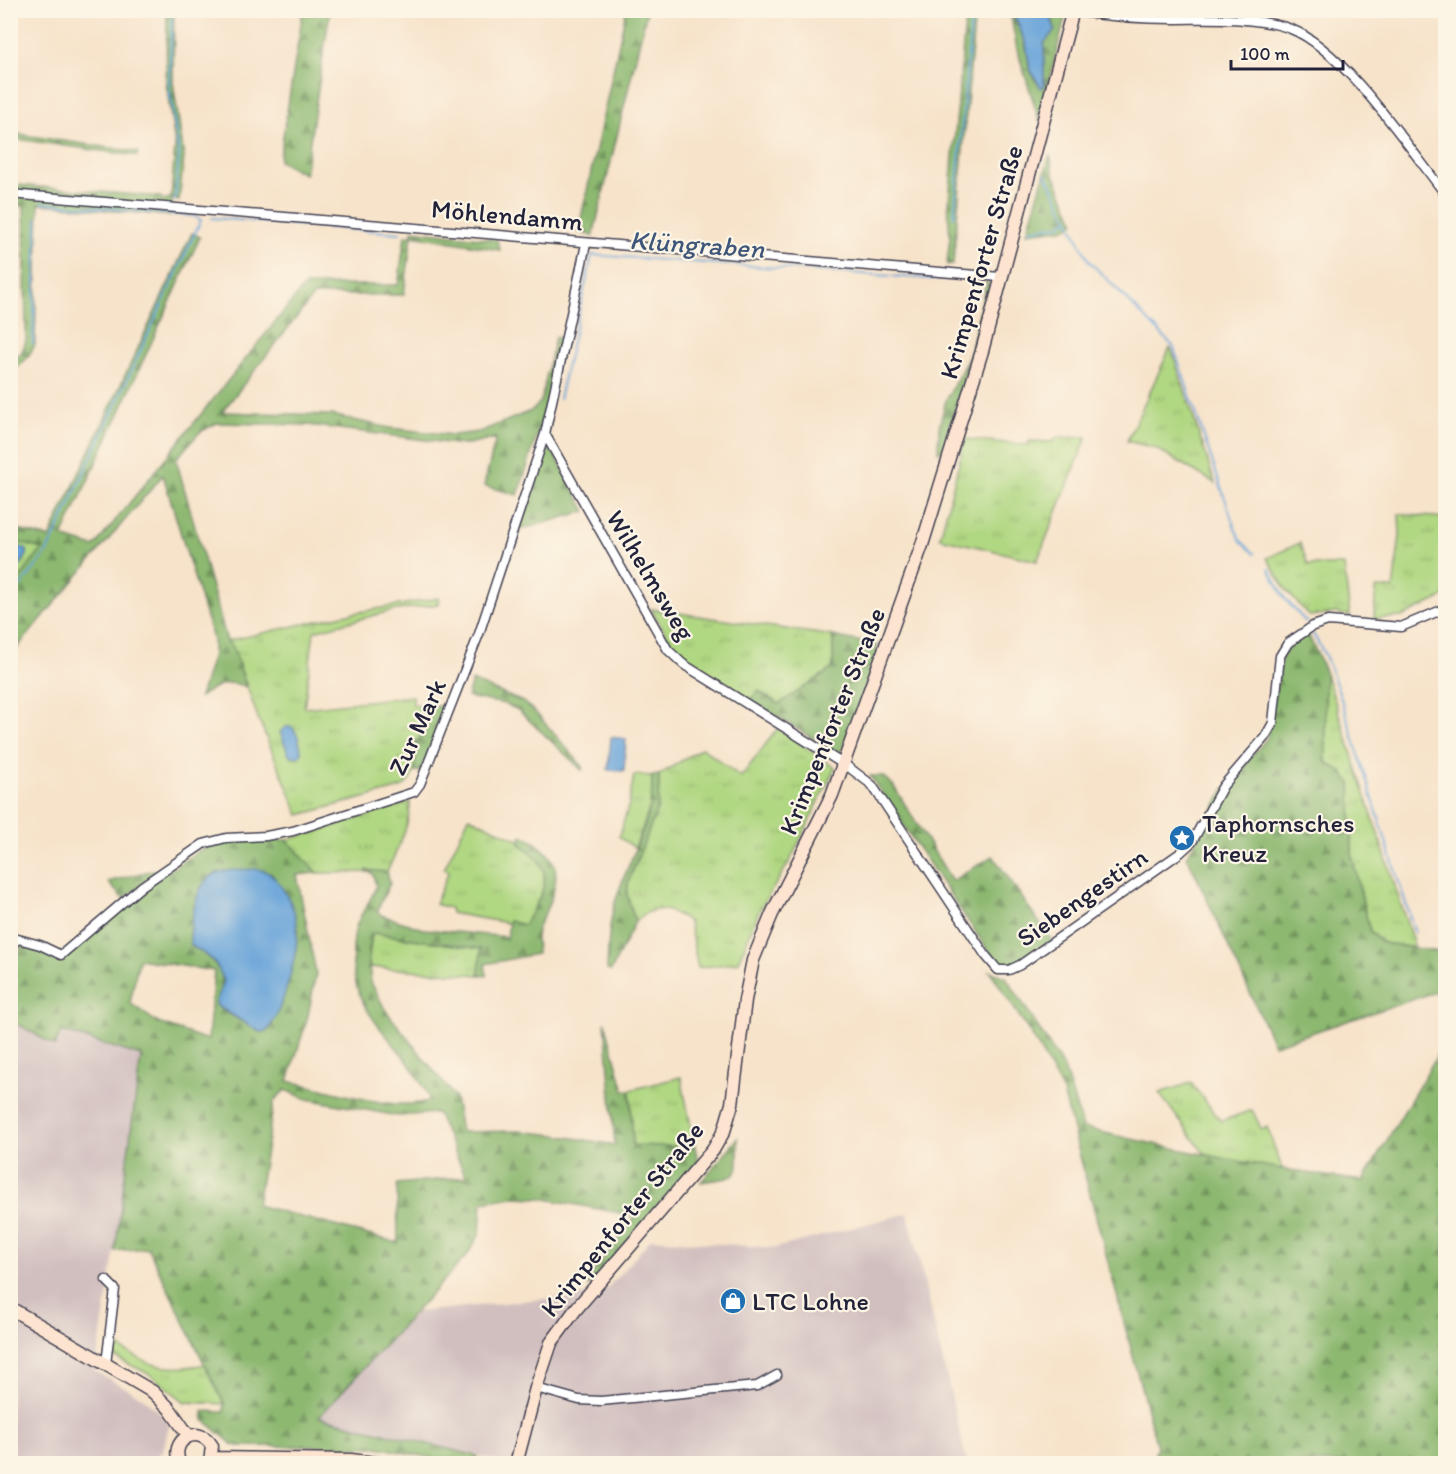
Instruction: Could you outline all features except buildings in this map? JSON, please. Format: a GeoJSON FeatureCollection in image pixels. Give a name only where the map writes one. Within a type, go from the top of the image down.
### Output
{"type":"FeatureCollection","features":[{"type":"Feature","properties":{"kind":"street"},"geometry":{"type":"LineString","coordinates":[[1073,11],[1170,19],[1239,20],[1283,27],[1304,35],[1324,49],[1347,72],[1446,195]]}},
{"type":"Feature","properties":{"kind":"street","name":"Krimpenforter Straße"},"geometry":{"type":"LineString","coordinates":[[516,1464],[545,1354],[559,1330],[713,1150],[724,1131],[735,1087],[745,1000],[753,960],[843,765],[922,545],[982,351],[1073,11]]}},
{"type":"Feature","properties":{"kind":"street","name":"Möhlendamm"},"geometry":{"type":"LineString","coordinates":[[10,194],[1000,277]]}},
{"type":"Feature","properties":{"kind":"street","name":"Zur Mark"},"geometry":{"type":"LineString","coordinates":[[10,946],[18,939],[25,940],[61,955],[142,886],[203,844],[226,838],[266,836],[293,831],[414,792],[423,776],[465,675],[545,434],[586,244]]}},
{"type":"Feature","properties":{"kind":"street","name":"Wilhelmsweg"},"geometry":{"type":"LineString","coordinates":[[545,434],[668,650],[683,664],[843,765]]}},
{"type":"Feature","properties":{"kind":"street","name":"Siebengestirn"},"geometry":{"type":"LineString","coordinates":[[843,765],[872,784],[986,956],[998,970],[1009,970],[1054,943],[1192,842],[1223,786],[1265,737],[1273,723],[1280,656],[1288,643],[1298,634],[1328,621],[1401,627],[1446,609]]}},
{"type":"Feature","properties":{"kind":"street"},"geometry":{"type":"LineString","coordinates":[[106,1280],[115,1289],[106,1364]]}},
{"type":"Feature","properties":{"kind":"street"},"geometry":{"type":"LineString","coordinates":[[10,1308],[153,1392],[169,1408],[188,1435]]}},
{"type":"Feature","properties":{"kind":"street"},"geometry":{"type":"LineString","coordinates":[[536,1388],[579,1400],[601,1401],[757,1386],[777,1375]]}},
{"type":"Feature","properties":{"kind":"street"},"geometry":{"type":"LineString","coordinates":[[178,1463],[177,1446],[188,1435],[200,1435],[209,1442],[211,1461],[351,1460],[383,1464]]}},
{"type":"Feature","properties":{"kind":"shaded area"},"geometry":{"type":"Polygon","coordinates":[[[10,1020],[54,1045],[61,1031],[141,1056],[124,1192],[95,1371],[142,1397],[162,1415],[169,1425],[163,1451],[149,1463],[11,1463],[10,1020]]]}},
{"type":"Feature","properties":{"kind":"shaded area"},"geometry":{"type":"Polygon","coordinates":[[[908,1213],[967,1463],[508,1463],[319,1418],[415,1312],[603,1293],[651,1239],[776,1248],[908,1213]]]}},
{"type":"Feature","properties":{"kind":"green space"},"geometry":{"type":"Polygon","coordinates":[[[167,11],[174,11],[173,82],[184,157],[179,201],[172,198],[172,216],[39,204],[35,345],[27,358],[11,374],[11,362],[22,352],[26,340],[24,206],[11,205],[11,181],[17,185],[161,197],[162,200],[171,198],[175,146],[166,82],[167,11]]]}},
{"type":"Feature","properties":{"kind":"green space"},"geometry":{"type":"Polygon","coordinates":[[[303,11],[330,11],[305,174],[279,161],[303,11]]]}},
{"type":"Feature","properties":{"kind":"green space"},"geometry":{"type":"Polygon","coordinates":[[[626,11],[647,11],[593,236],[578,232],[626,11]]]}},
{"type":"Feature","properties":{"kind":"green space"},"geometry":{"type":"Polygon","coordinates":[[[966,11],[975,11],[953,265],[947,265],[950,236],[948,213],[966,11]]]}},
{"type":"Feature","properties":{"kind":"green space"},"geometry":{"type":"Polygon","coordinates":[[[1010,11],[1013,11],[1024,39],[1034,79],[1044,87],[1044,43],[1054,25],[1049,11],[1067,11],[1039,120],[1017,49],[1010,11]]]}},
{"type":"Feature","properties":{"kind":"green space"},"geometry":{"type":"Polygon","coordinates":[[[11,133],[138,152],[137,156],[16,139],[11,165],[11,133]]]}},
{"type":"Feature","properties":{"kind":"green space"},"geometry":{"type":"Polygon","coordinates":[[[1050,155],[1053,172],[1075,223],[1067,228],[1027,233],[1050,155]]]}},
{"type":"Feature","properties":{"kind":"green space"},"geometry":{"type":"Polygon","coordinates":[[[412,230],[497,240],[500,250],[412,235],[412,230]]]}},
{"type":"Feature","properties":{"kind":"green space"},"geometry":{"type":"Polygon","coordinates":[[[192,233],[200,237],[62,537],[94,547],[305,285],[398,285],[405,236],[412,235],[404,295],[314,295],[222,412],[332,415],[390,428],[453,435],[479,432],[533,410],[541,401],[555,337],[561,338],[547,404],[518,495],[484,486],[496,438],[463,445],[309,425],[217,423],[200,432],[176,459],[227,641],[233,647],[246,687],[233,683],[222,684],[200,697],[213,654],[213,640],[163,475],[11,655],[10,591],[42,549],[11,540],[11,528],[49,538],[192,233]]]}},
{"type":"Feature","properties":{"kind":"green space"},"geometry":{"type":"Polygon","coordinates":[[[987,279],[990,288],[943,450],[938,452],[939,427],[946,400],[970,354],[987,279]]]}},
{"type":"Feature","properties":{"kind":"green space"},"geometry":{"type":"Polygon","coordinates":[[[1170,348],[1215,483],[1155,448],[1127,441],[1170,348]]]}},
{"type":"Feature","properties":{"kind":"green space"},"geometry":{"type":"Polygon","coordinates":[[[1087,437],[1037,561],[940,538],[965,439],[1028,445],[1029,441],[1052,442],[1057,438],[1087,437]]]}},
{"type":"Feature","properties":{"kind":"green space"},"geometry":{"type":"Polygon","coordinates":[[[543,450],[552,450],[586,511],[523,529],[519,527],[543,450]]]}},
{"type":"Feature","properties":{"kind":"green space"},"geometry":{"type":"Polygon","coordinates":[[[1399,514],[1445,518],[1445,596],[1402,617],[1374,619],[1376,588],[1393,589],[1400,536],[1399,514]]]}},
{"type":"Feature","properties":{"kind":"green space"},"geometry":{"type":"Polygon","coordinates":[[[11,540],[42,549],[11,591],[11,540]]]}},
{"type":"Feature","properties":{"kind":"green space"},"geometry":{"type":"Polygon","coordinates":[[[1300,543],[1308,565],[1344,565],[1350,616],[1336,613],[1309,616],[1286,590],[1267,558],[1300,543]]]}},
{"type":"Feature","properties":{"kind":"green space"},"geometry":{"type":"Polygon","coordinates":[[[439,598],[438,604],[391,611],[314,631],[304,708],[413,696],[413,705],[427,706],[419,741],[415,741],[413,773],[407,783],[401,788],[299,815],[258,718],[233,648],[227,641],[343,615],[439,598]]]}},
{"type":"Feature","properties":{"kind":"green space"},"geometry":{"type":"Polygon","coordinates":[[[651,609],[833,636],[833,668],[779,704],[758,691],[751,701],[677,653],[651,609]]]}},
{"type":"Feature","properties":{"kind":"green space"},"geometry":{"type":"Polygon","coordinates":[[[1307,632],[1325,671],[1326,762],[1341,771],[1351,784],[1352,856],[1370,932],[1383,943],[1445,953],[1445,989],[1274,1045],[1187,856],[1225,789],[1267,738],[1282,657],[1291,644],[1307,632]]]}},
{"type":"Feature","properties":{"kind":"green space"},"geometry":{"type":"Polygon","coordinates":[[[833,636],[877,645],[877,655],[843,750],[839,754],[751,701],[758,691],[779,704],[833,668],[833,636]]]}},
{"type":"Feature","properties":{"kind":"green space"},"geometry":{"type":"Polygon","coordinates":[[[1325,671],[1415,948],[1383,943],[1370,933],[1352,856],[1351,784],[1341,771],[1326,762],[1325,671]]]}},
{"type":"Feature","properties":{"kind":"green space"},"geometry":{"type":"Polygon","coordinates":[[[472,681],[523,702],[536,713],[583,767],[582,770],[518,710],[505,704],[467,697],[472,681]]]}},
{"type":"Feature","properties":{"kind":"green space"},"geometry":{"type":"Polygon","coordinates":[[[427,706],[448,706],[421,772],[415,771],[415,741],[419,740],[427,706]]]}},
{"type":"Feature","properties":{"kind":"green space"},"geometry":{"type":"Polygon","coordinates":[[[778,728],[835,768],[790,861],[759,911],[738,962],[698,968],[689,922],[669,911],[655,910],[648,912],[635,922],[627,894],[628,883],[658,807],[659,775],[702,748],[741,777],[778,728]]]}},
{"type":"Feature","properties":{"kind":"green space"},"geometry":{"type":"Polygon","coordinates":[[[634,775],[652,776],[648,814],[635,848],[619,837],[629,804],[634,775]]]}},
{"type":"Feature","properties":{"kind":"green space"},"geometry":{"type":"Polygon","coordinates":[[[659,775],[658,807],[628,883],[627,894],[635,922],[611,971],[607,970],[609,932],[614,905],[646,822],[652,792],[652,776],[659,775]]]}},
{"type":"Feature","properties":{"kind":"green space"},"geometry":{"type":"Polygon","coordinates":[[[870,776],[882,776],[893,785],[952,881],[993,856],[1052,941],[1009,968],[999,967],[870,776]]]}},
{"type":"Feature","properties":{"kind":"green space"},"geometry":{"type":"Polygon","coordinates":[[[410,802],[405,829],[387,872],[317,873],[287,840],[410,802]]]}},
{"type":"Feature","properties":{"kind":"green space"},"geometry":{"type":"Polygon","coordinates":[[[469,817],[521,841],[520,844],[540,863],[544,872],[542,892],[524,926],[451,913],[450,908],[435,904],[449,871],[444,869],[469,817]]]}},
{"type":"Feature","properties":{"kind":"green space"},"geometry":{"type":"Polygon","coordinates":[[[522,835],[545,850],[555,867],[556,877],[551,900],[537,930],[537,954],[485,964],[487,976],[479,975],[481,949],[373,933],[368,953],[371,982],[386,1011],[455,1097],[461,1132],[519,1131],[615,1145],[605,1022],[624,1091],[630,1090],[633,1145],[695,1147],[698,1161],[588,1286],[587,1280],[636,1216],[540,1198],[513,1197],[482,1202],[480,1233],[468,1254],[319,1417],[477,1456],[474,1463],[457,1463],[377,1447],[238,1446],[232,1444],[204,1420],[203,1411],[224,1412],[224,1404],[148,1248],[115,1251],[141,1056],[61,1031],[55,1046],[11,1020],[10,966],[21,946],[61,959],[144,888],[206,846],[240,840],[287,840],[317,873],[297,875],[316,973],[308,1016],[288,1081],[380,1102],[399,1104],[430,1100],[418,1076],[364,1005],[356,984],[353,960],[355,931],[376,886],[373,874],[366,870],[387,872],[390,883],[377,911],[381,915],[424,929],[507,937],[509,921],[524,925],[542,892],[544,882],[544,873],[540,863],[520,844],[522,835]],[[264,870],[201,889],[191,927],[192,947],[212,960],[224,981],[216,1002],[222,1010],[260,1032],[271,1026],[293,960],[298,929],[279,884],[264,870]],[[139,959],[130,1003],[158,1023],[208,1040],[214,971],[139,959]],[[285,1090],[274,1101],[257,1205],[398,1243],[397,1184],[466,1177],[437,1113],[398,1116],[307,1099],[285,1090]]]}},
{"type":"Feature","properties":{"kind":"green space"},"geometry":{"type":"Polygon","coordinates":[[[153,870],[156,873],[123,899],[108,882],[153,870]]]}},
{"type":"Feature","properties":{"kind":"green space"},"geometry":{"type":"Polygon","coordinates":[[[372,933],[481,949],[479,975],[368,967],[372,933]]]}},
{"type":"Feature","properties":{"kind":"green space"},"geometry":{"type":"Polygon","coordinates":[[[990,971],[1006,977],[1064,1068],[1083,1128],[1293,1171],[1363,1181],[1445,1042],[1445,1463],[1152,1463],[1157,1447],[1063,1092],[1034,1039],[990,971]]]}},
{"type":"Feature","properties":{"kind":"green space"},"geometry":{"type":"Polygon","coordinates":[[[681,1077],[695,1147],[633,1146],[630,1090],[681,1077]]]}},
{"type":"Feature","properties":{"kind":"green space"},"geometry":{"type":"Polygon","coordinates":[[[1191,1083],[1221,1121],[1252,1110],[1262,1130],[1267,1127],[1283,1171],[1207,1157],[1159,1093],[1191,1083]]]}},
{"type":"Feature","properties":{"kind":"green space"},"geometry":{"type":"Polygon","coordinates":[[[738,1138],[738,1162],[735,1174],[724,1179],[701,1182],[738,1138]]]}},
{"type":"Feature","properties":{"kind":"green space"},"geometry":{"type":"Polygon","coordinates":[[[113,1344],[157,1365],[179,1368],[206,1364],[224,1404],[185,1402],[151,1375],[114,1357],[113,1344]]]}},
{"type":"Feature","properties":{"kind":"water"},"geometry":{"type":"Polygon","coordinates":[[[1013,11],[1049,11],[1055,30],[1044,43],[1044,87],[1041,88],[1030,69],[1026,44],[1013,11]]]}},
{"type":"Feature","properties":{"kind":"water"},"geometry":{"type":"Polygon","coordinates":[[[11,543],[27,550],[27,555],[11,579],[11,543]]]}},
{"type":"Feature","properties":{"kind":"water"},"geometry":{"type":"Polygon","coordinates":[[[286,727],[292,727],[298,736],[302,754],[297,757],[289,755],[280,732],[286,727]]]}},
{"type":"Feature","properties":{"kind":"water"},"geometry":{"type":"Polygon","coordinates":[[[611,737],[626,739],[624,771],[608,770],[611,737]]]}},
{"type":"Feature","properties":{"kind":"water"},"geometry":{"type":"Polygon","coordinates":[[[255,869],[267,872],[278,882],[292,907],[297,924],[297,941],[288,984],[278,1012],[266,1032],[260,1032],[217,1006],[216,1002],[224,981],[214,962],[193,947],[190,942],[195,903],[203,885],[209,878],[226,871],[255,869]]]}},
{"type":"Feature","properties":{"kind":"waterway"},"geometry":{"type":"LineString","coordinates":[[172,10],[169,87],[179,154],[175,201]]}},
{"type":"Feature","properties":{"kind":"waterway"},"geometry":{"type":"LineString","coordinates":[[954,217],[972,10]]}},
{"type":"Feature","properties":{"kind":"waterway"},"geometry":{"type":"LineString","coordinates":[[1042,162],[1040,157],[1051,117]]}},
{"type":"Feature","properties":{"kind":"waterway"},"geometry":{"type":"LineString","coordinates":[[1046,174],[1089,261],[1173,346],[1235,528],[1241,541],[1255,554]]}},
{"type":"Feature","properties":{"kind":"waterway"},"geometry":{"type":"LineString","coordinates":[[10,599],[45,555],[201,220],[194,216],[43,203]]}},
{"type":"Feature","properties":{"kind":"waterway"},"geometry":{"type":"LineString","coordinates":[[212,218],[400,233]]}},
{"type":"Feature","properties":{"kind":"waterway"},"geometry":{"type":"LineString","coordinates":[[33,344],[37,219]]}},
{"type":"Feature","properties":{"kind":"waterway"},"geometry":{"type":"LineString","coordinates":[[1029,230],[1060,225],[1067,220]]}},
{"type":"Feature","properties":{"kind":"waterway","name":"Klüngraben"},"geometry":{"type":"LineString","coordinates":[[559,399],[592,255],[947,280]]}},
{"type":"Feature","properties":{"kind":"waterway"},"geometry":{"type":"LineString","coordinates":[[1269,569],[1286,600],[1306,622]]}},
{"type":"Feature","properties":{"kind":"waterway"},"geometry":{"type":"LineString","coordinates":[[1313,634],[1325,655],[1338,689],[1415,933]]}},
{"type":"Feature","properties":{"kind":"place","name":"Taphornsches Kreuz"},"geometry":{"type":"Point","coordinates":[1182,838]}},
{"type":"Feature","properties":{"kind":"place","name":"LTC Lohne"},"geometry":{"type":"Point","coordinates":[733,1301]}}]}
